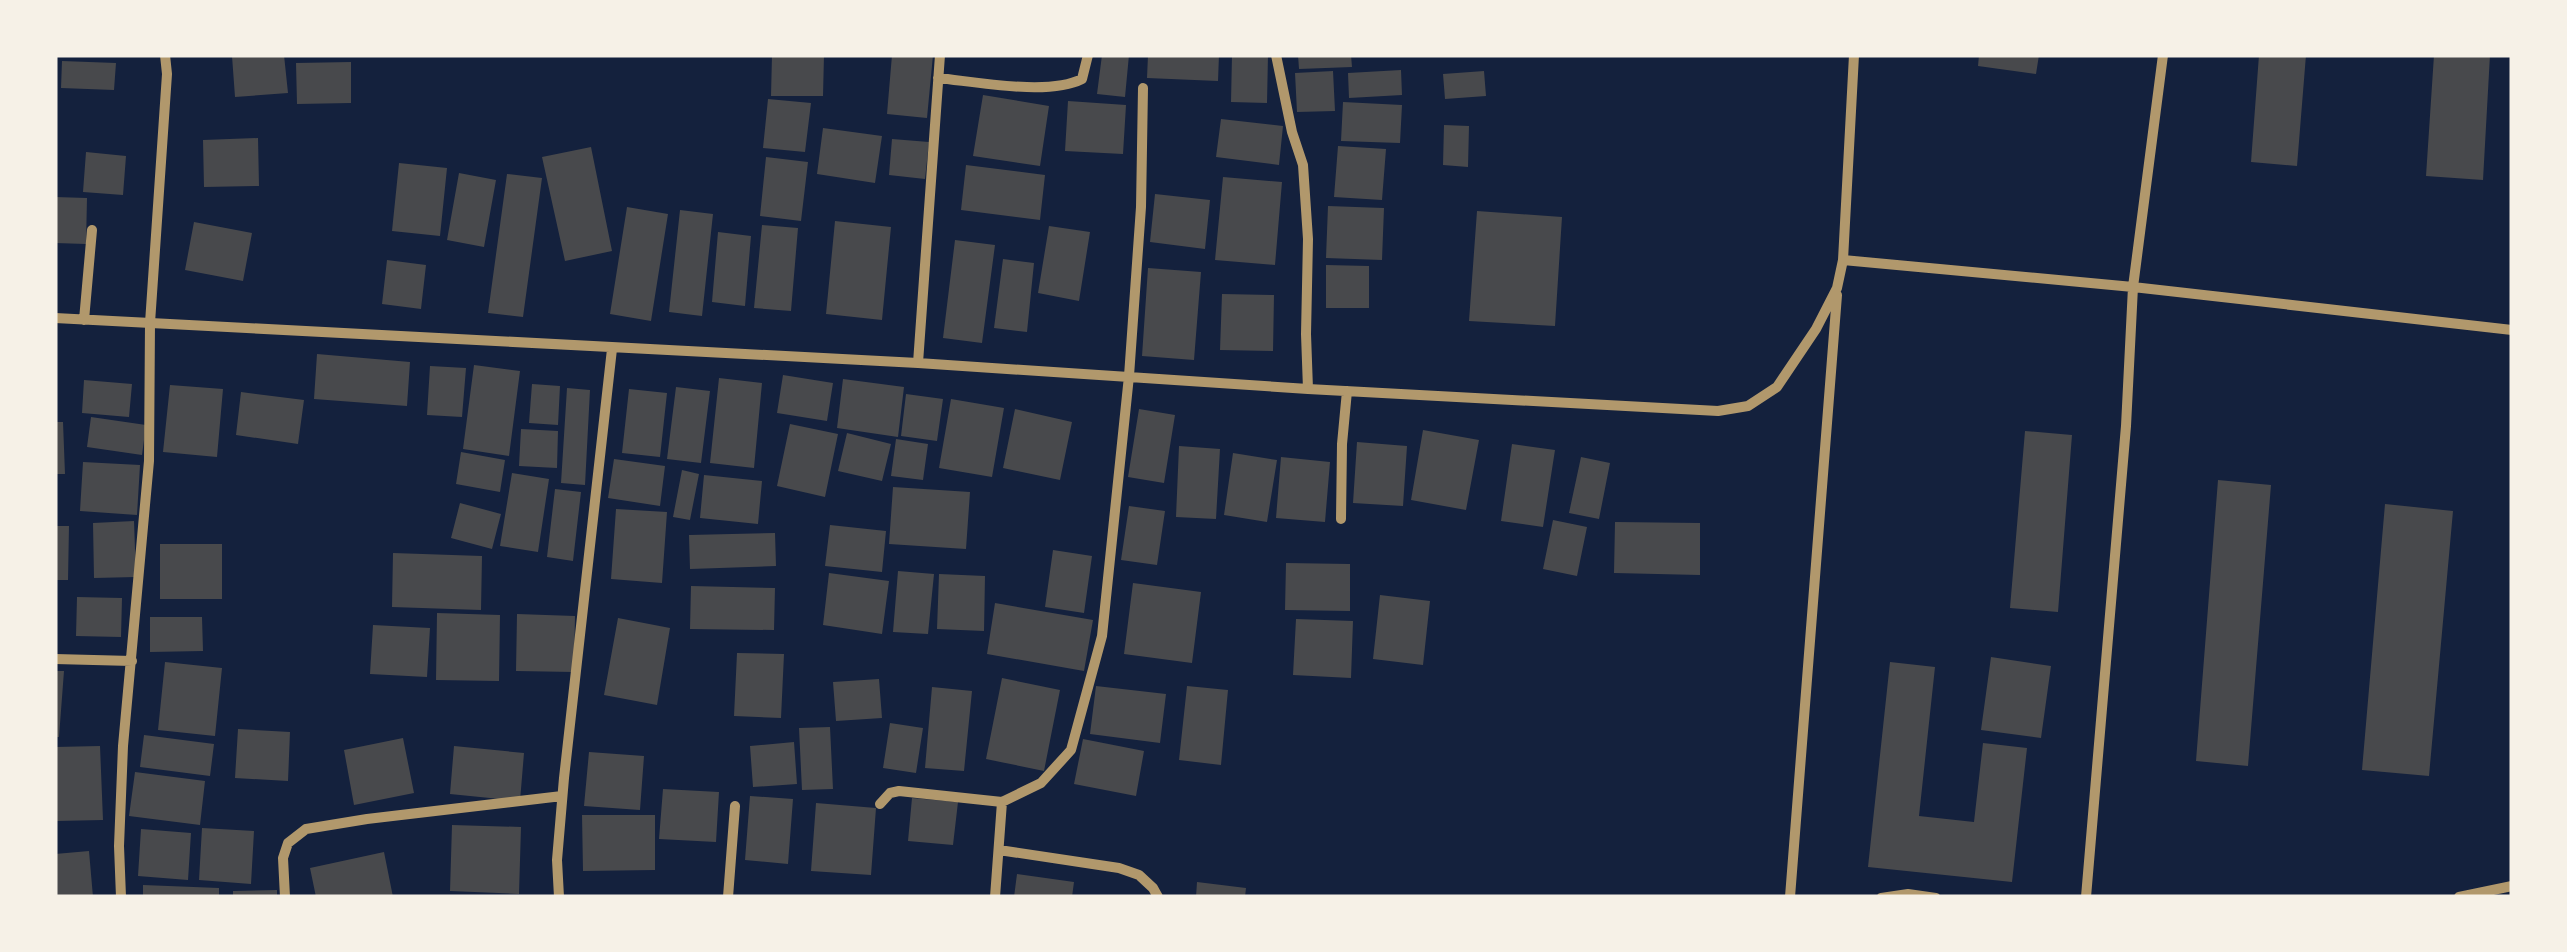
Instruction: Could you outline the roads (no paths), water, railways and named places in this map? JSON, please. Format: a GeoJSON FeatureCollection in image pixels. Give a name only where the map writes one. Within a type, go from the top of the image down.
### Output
{"type":"FeatureCollection","features":[{"type":"Feature","properties":{"kind":"street"},"geometry":{"type":"LineString","coordinates":[[121,897],[123,746],[149,461],[150,323],[167,74],[165,55]]}},
{"type":"Feature","properties":{"kind":"street"},"geometry":{"type":"LineString","coordinates":[[918,363],[940,55]]}},
{"type":"Feature","properties":{"kind":"street"},"geometry":{"type":"LineString","coordinates":[[938,78],[1050,88],[1070,85],[1082,79],[1088,55]]}},
{"type":"Feature","properties":{"kind":"street"},"geometry":{"type":"LineString","coordinates":[[1276,55],[1303,166],[1308,239],[1308,389]]}},
{"type":"Feature","properties":{"kind":"street"},"geometry":{"type":"LineString","coordinates":[[1790,897],[1837,288],[1844,260],[1854,55]]}},
{"type":"Feature","properties":{"kind":"street"},"geometry":{"type":"LineString","coordinates":[[2086,897],[2126,426],[2133,286],[2164,55]]}},
{"type":"Feature","properties":{"kind":"street"},"geometry":{"type":"LineString","coordinates":[[880,804],[890,793],[899,791],[1002,802],[1041,784],[1071,750],[1102,636],[1129,376],[1140,206],[1142,88]]}},
{"type":"Feature","properties":{"kind":"street"},"geometry":{"type":"LineString","coordinates":[[84,320],[92,230]]}},
{"type":"Feature","properties":{"kind":"street"},"geometry":{"type":"LineString","coordinates":[[1844,260],[2133,286],[2512,330]]}},
{"type":"Feature","properties":{"kind":"street"},"geometry":{"type":"LineString","coordinates":[[55,318],[918,363],[1718,412],[1748,406],[1777,387],[1816,329],[1837,288]]}},
{"type":"Feature","properties":{"kind":"street"},"geometry":{"type":"LineString","coordinates":[[559,897],[557,860],[562,796],[612,348]]}},
{"type":"Feature","properties":{"kind":"street"},"geometry":{"type":"LineString","coordinates":[[1342,519],[1347,391]]}},
{"type":"Feature","properties":{"kind":"street"},"geometry":{"type":"LineString","coordinates":[[55,660],[132,662]]}},
{"type":"Feature","properties":{"kind":"street"},"geometry":{"type":"LineString","coordinates":[[285,897],[283,858],[288,843],[306,828],[562,796]]}},
{"type":"Feature","properties":{"kind":"street"},"geometry":{"type":"LineString","coordinates":[[995,897],[1002,802]]}},
{"type":"Feature","properties":{"kind":"street"},"geometry":{"type":"LineString","coordinates":[[728,897],[735,806]]}},
{"type":"Feature","properties":{"kind":"street"},"geometry":{"type":"LineString","coordinates":[[998,850],[1119,868],[1139,875],[1158,897]]}},
{"type":"Feature","properties":{"kind":"street"},"geometry":{"type":"LineString","coordinates":[[2459,897],[2512,886]]}},
{"type":"Feature","properties":{"kind":"lane"},"geometry":{"type":"LineString","coordinates":[[1880,897],[1908,893],[1936,897]]}}]}
